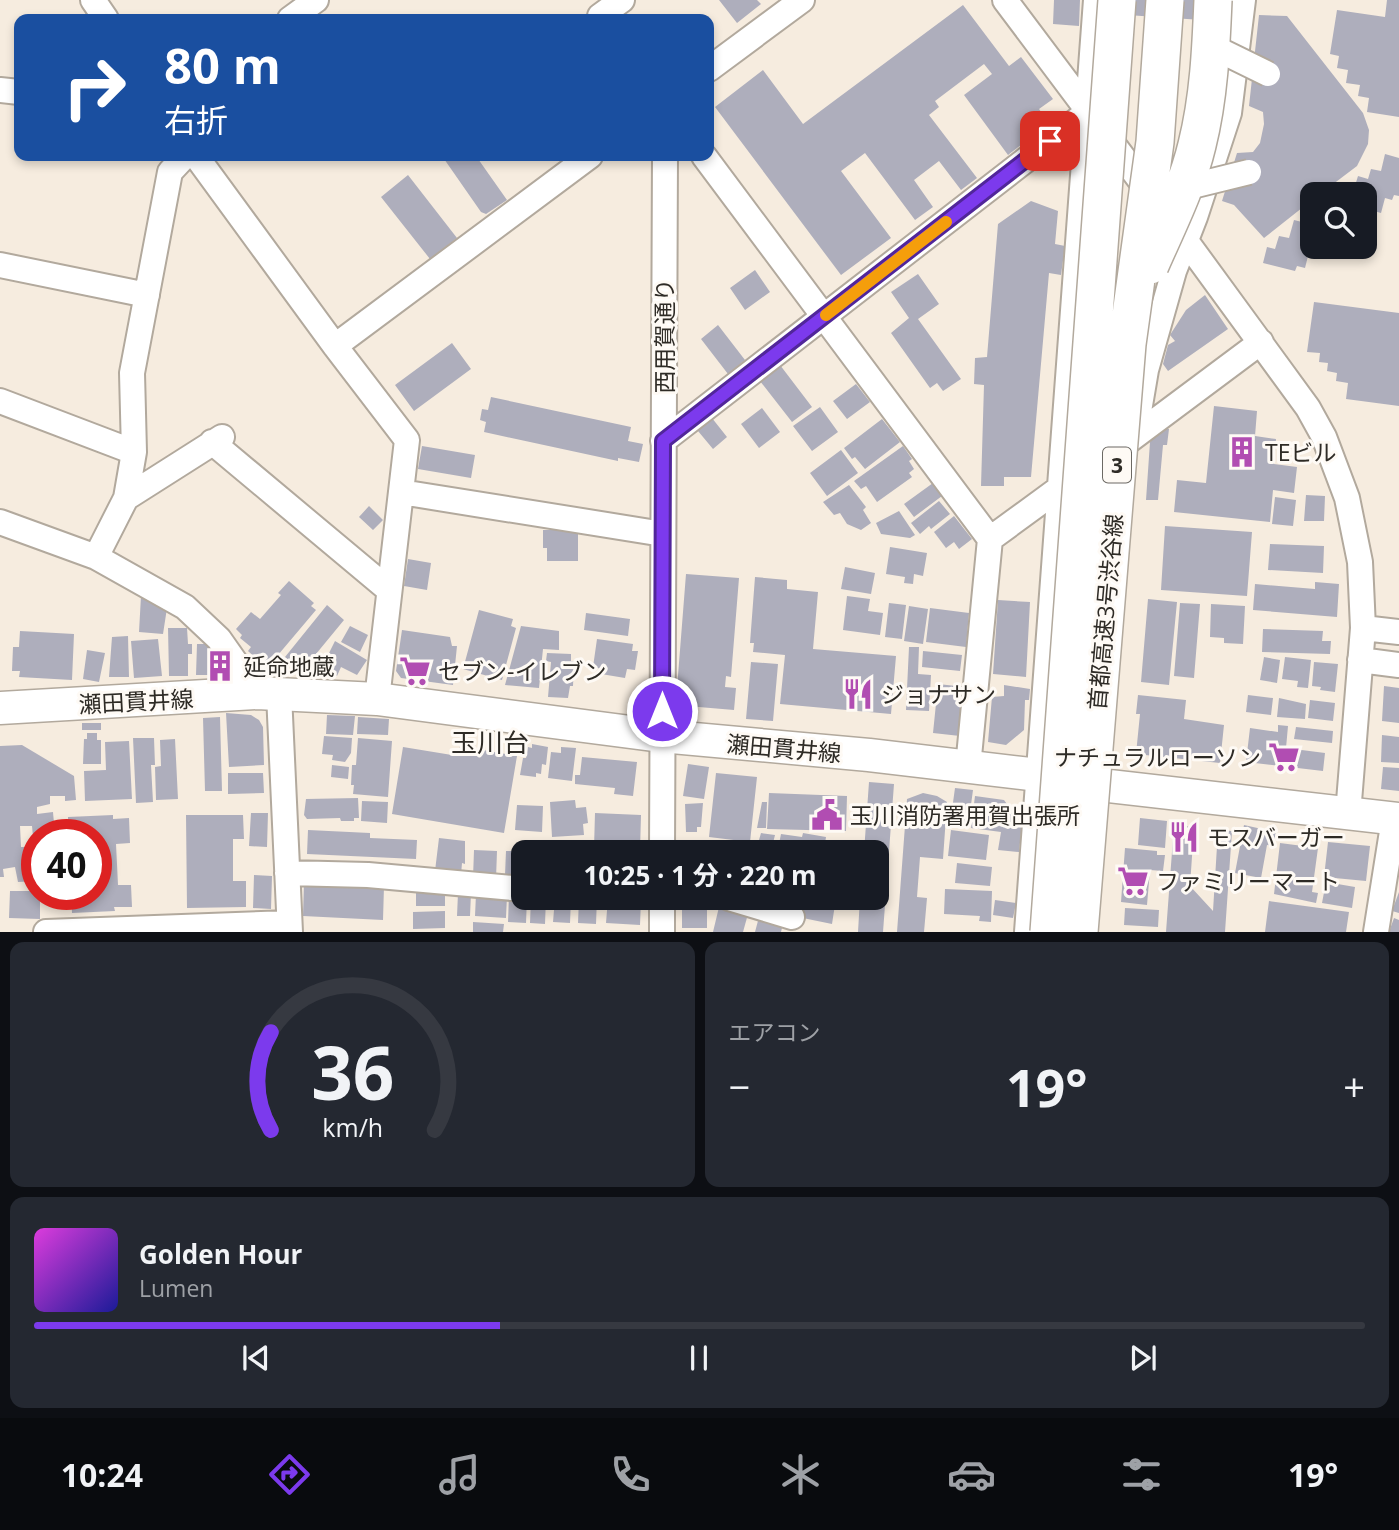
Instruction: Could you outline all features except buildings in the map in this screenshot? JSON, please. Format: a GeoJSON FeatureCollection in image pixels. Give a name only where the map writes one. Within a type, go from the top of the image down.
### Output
{"type":"FeatureCollection","features":[{"type":"Feature","properties":{"kind":"highway","name":"首都高速3号渋谷線"},"geometry":{"type":"LineString","coordinates":[[1049,932],[1117,0]]}},
{"type":"Feature","properties":{"kind":"highway","name":"首都高速3号渋谷線"},"geometry":{"type":"LineString","coordinates":[[1079,932],[1126,344],[1155,142],[1166,0]]}},
{"type":"Feature","properties":{"kind":"highway"},"geometry":{"type":"LineString","coordinates":[[1126,344],[1149,267],[1184,188],[1197,147],[1205,108],[1213,0]]}},
{"type":"Feature","properties":{"kind":"main road","name":"瀬田貫井線"},"geometry":{"type":"LineString","coordinates":[[0,708],[268,694],[377,699],[662,736],[968,766],[1109,786],[1396,819]]}},
{"type":"Feature","properties":{"kind":"street"},"geometry":{"type":"LineString","coordinates":[[297,14],[316,0]]}},
{"type":"Feature","properties":{"kind":"street"},"geometry":{"type":"LineString","coordinates":[[597,12],[622,0]]}},
{"type":"Feature","properties":{"kind":"street"},"geometry":{"type":"LineString","coordinates":[[714,65],[802,0]]}},
{"type":"Feature","properties":{"kind":"street"},"geometry":{"type":"LineString","coordinates":[[1005,0],[1308,408],[1337,467],[1356,529],[1363,628],[1348,814]]}},
{"type":"Feature","properties":{"kind":"street"},"geometry":{"type":"LineString","coordinates":[[1027,932],[1096,0]]}},
{"type":"Feature","properties":{"kind":"street"},"geometry":{"type":"LineString","coordinates":[[1096,932],[1134,437],[1146,370],[1174,271],[1228,113],[1243,0]]}},
{"type":"Feature","properties":{"kind":"street"},"geometry":{"type":"LineString","coordinates":[[1211,46],[1268,74]]}},
{"type":"Feature","properties":{"kind":"street"},"geometry":{"type":"LineString","coordinates":[[663,441],[1089,111]]}},
{"type":"Feature","properties":{"kind":"street"},"geometry":{"type":"LineString","coordinates":[[96,557],[126,498],[134,452],[132,373],[170,172],[180,161]]}},
{"type":"Feature","properties":{"kind":"street"},"geometry":{"type":"LineString","coordinates":[[200,161],[334,346],[407,440],[377,699]]}},
{"type":"Feature","properties":{"kind":"street"},"geometry":{"type":"LineString","coordinates":[[334,346],[583,161]]}},
{"type":"Feature","properties":{"kind":"street","name":"西用賀通り"},"geometry":{"type":"LineString","coordinates":[[662,840],[665,161]]}},
{"type":"Feature","properties":{"kind":"street"},"geometry":{"type":"LineString","coordinates":[[708,161],[990,539],[968,766]]}},
{"type":"Feature","properties":{"kind":"street"},"geometry":{"type":"LineString","coordinates":[[1184,188],[1248,172]]}},
{"type":"Feature","properties":{"kind":"street"},"geometry":{"type":"LineString","coordinates":[[0,265],[147,295]]}},
{"type":"Feature","properties":{"kind":"street"},"geometry":{"type":"LineString","coordinates":[[990,539],[1134,437],[1261,342]]}},
{"type":"Feature","properties":{"kind":"street"},"geometry":{"type":"LineString","coordinates":[[0,401],[134,452]]}},
{"type":"Feature","properties":{"kind":"street"},"geometry":{"type":"LineString","coordinates":[[126,498],[217,439],[389,590]]}},
{"type":"Feature","properties":{"kind":"street"},"geometry":{"type":"LineString","coordinates":[[401,492],[663,534]]}},
{"type":"Feature","properties":{"kind":"street"},"geometry":{"type":"LineString","coordinates":[[0,522],[96,557],[185,607],[219,639],[268,694],[287,873],[290,928],[48,931]]}},
{"type":"Feature","properties":{"kind":"street"},"geometry":{"type":"LineString","coordinates":[[1363,628],[1399,632]]}},
{"type":"Feature","properties":{"kind":"street"},"geometry":{"type":"LineString","coordinates":[[1360,660],[1399,665]]}},
{"type":"Feature","properties":{"kind":"street"},"geometry":{"type":"LineString","coordinates":[[0,699],[45,697],[150,700]]}},
{"type":"Feature","properties":{"kind":"street"},"geometry":{"type":"LineString","coordinates":[[1376,932],[1396,819]]}},
{"type":"Feature","properties":{"kind":"street"},"geometry":{"type":"LineString","coordinates":[[287,873],[368,874],[511,888]]}},
{"type":"Feature","properties":{"kind":"street"},"geometry":{"type":"LineString","coordinates":[[662,910],[662,932]]}},
{"type":"Feature","properties":{"kind":"street"},"geometry":{"type":"LineString","coordinates":[[769,910],[792,917]]}},
{"type":"Feature","properties":{"kind":"slow traffic"},"geometry":{"type":"LineString","coordinates":[[826,315],[946,222]]}},
{"type":"Feature","properties":{"kind":"place","name":"TEビル"},"geometry":{"type":"Point","coordinates":[1242,452]}},
{"type":"Feature","properties":{"kind":"place","name":"延命地蔵"},"geometry":{"type":"Point","coordinates":[220,666]}},
{"type":"Feature","properties":{"kind":"place","name":"セブン-イレブン"},"geometry":{"type":"Point","coordinates":[415,671]}},
{"type":"Feature","properties":{"kind":"place","name":"ジョナサン"},"geometry":{"type":"Point","coordinates":[858,694]}},
{"type":"Feature","properties":{"kind":"place","name":"ナチュラルローソン"},"geometry":{"type":"Point","coordinates":[1284,757]}},
{"type":"Feature","properties":{"kind":"place","name":"玉川消防署用賀出張所"},"geometry":{"type":"Point","coordinates":[827,815]}},
{"type":"Feature","properties":{"kind":"place","name":"モスバーガー"},"geometry":{"type":"Point","coordinates":[1184,837]}},
{"type":"Feature","properties":{"kind":"place","name":"ファミリーマート"},"geometry":{"type":"Point","coordinates":[1133,881]}},
{"type":"Feature","properties":{"kind":"district","name":"玉川台"},"geometry":{"type":"Point","coordinates":[490,742]}},
{"type":"Feature","properties":{"kind":"route"},"geometry":{"type":"LineString","coordinates":[[662,711],[663,441],[1050,141]]}}]}
